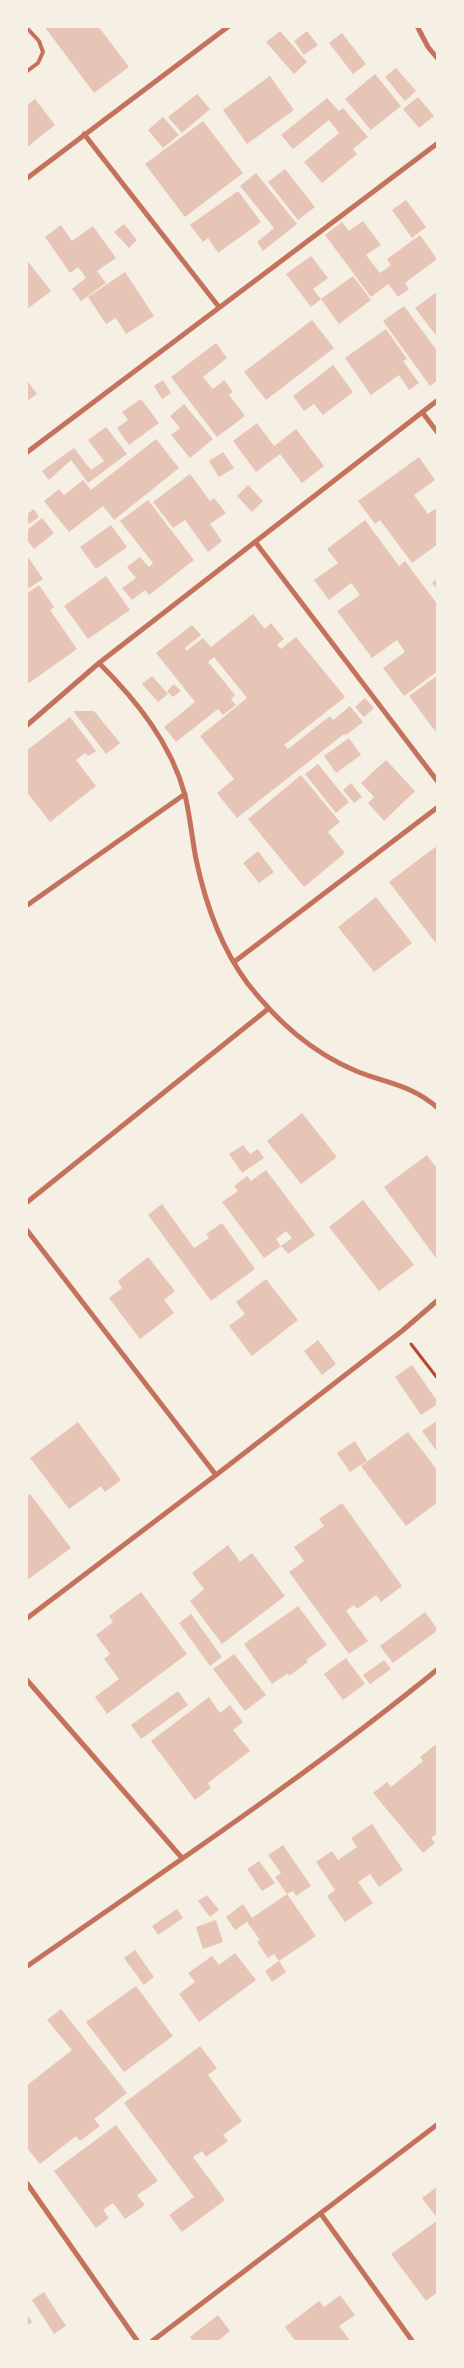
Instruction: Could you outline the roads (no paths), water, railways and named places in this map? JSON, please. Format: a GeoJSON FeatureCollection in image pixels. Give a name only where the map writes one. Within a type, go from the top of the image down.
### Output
{"type":"FeatureCollection","features":[{"type":"Feature","properties":{"kind":"street"},"geometry":{"type":"LineString","coordinates":[[26,179],[229,26]]}},
{"type":"Feature","properties":{"kind":"street"},"geometry":{"type":"LineString","coordinates":[[417,26],[428,47],[438,59]]}},
{"type":"Feature","properties":{"kind":"street"},"geometry":{"type":"LineString","coordinates":[[84,134],[219,307]]}},
{"type":"Feature","properties":{"kind":"street"},"geometry":{"type":"LineString","coordinates":[[26,453],[438,143]]}},
{"type":"Feature","properties":{"kind":"street"},"geometry":{"type":"LineString","coordinates":[[26,726],[99,663],[438,400]]}},
{"type":"Feature","properties":{"kind":"street"},"geometry":{"type":"LineString","coordinates":[[422,412],[438,432]]}},
{"type":"Feature","properties":{"kind":"street"},"geometry":{"type":"LineString","coordinates":[[256,543],[438,782]]}},
{"type":"Feature","properties":{"kind":"street"},"geometry":{"type":"LineString","coordinates":[[99,663],[142,710],[174,766],[184,794],[203,890],[214,922],[234,962],[268,1009],[317,1052],[358,1071],[413,1090],[438,1108]]}},
{"type":"Feature","properties":{"kind":"street"},"geometry":{"type":"LineString","coordinates":[[26,906],[184,794]]}},
{"type":"Feature","properties":{"kind":"street"},"geometry":{"type":"LineString","coordinates":[[234,962],[438,808]]}},
{"type":"Feature","properties":{"kind":"street"},"geometry":{"type":"LineString","coordinates":[[26,1203],[268,1009]]}},
{"type":"Feature","properties":{"kind":"street"},"geometry":{"type":"LineString","coordinates":[[26,1229],[216,1475]]}},
{"type":"Feature","properties":{"kind":"street"},"geometry":{"type":"LineString","coordinates":[[26,1619],[402,1331],[438,1300]]}},
{"type":"Feature","properties":{"kind":"street"},"geometry":{"type":"LineString","coordinates":[[26,1967],[284,1787],[383,1714],[438,1669]]}},
{"type":"Feature","properties":{"kind":"street"},"geometry":{"type":"LineString","coordinates":[[26,1679],[182,1858]]}},
{"type":"Feature","properties":{"kind":"street"},"geometry":{"type":"LineString","coordinates":[[151,2342],[438,2124]]}},
{"type":"Feature","properties":{"kind":"street"},"geometry":{"type":"LineString","coordinates":[[26,2182],[138,2342]]}},
{"type":"Feature","properties":{"kind":"street"},"geometry":{"type":"LineString","coordinates":[[321,2214],[413,2342]]}},
{"type":"Feature","properties":{"kind":"lane"},"geometry":{"type":"LineString","coordinates":[[26,27],[39,41],[43,52],[38,63],[26,72]]}}]}
